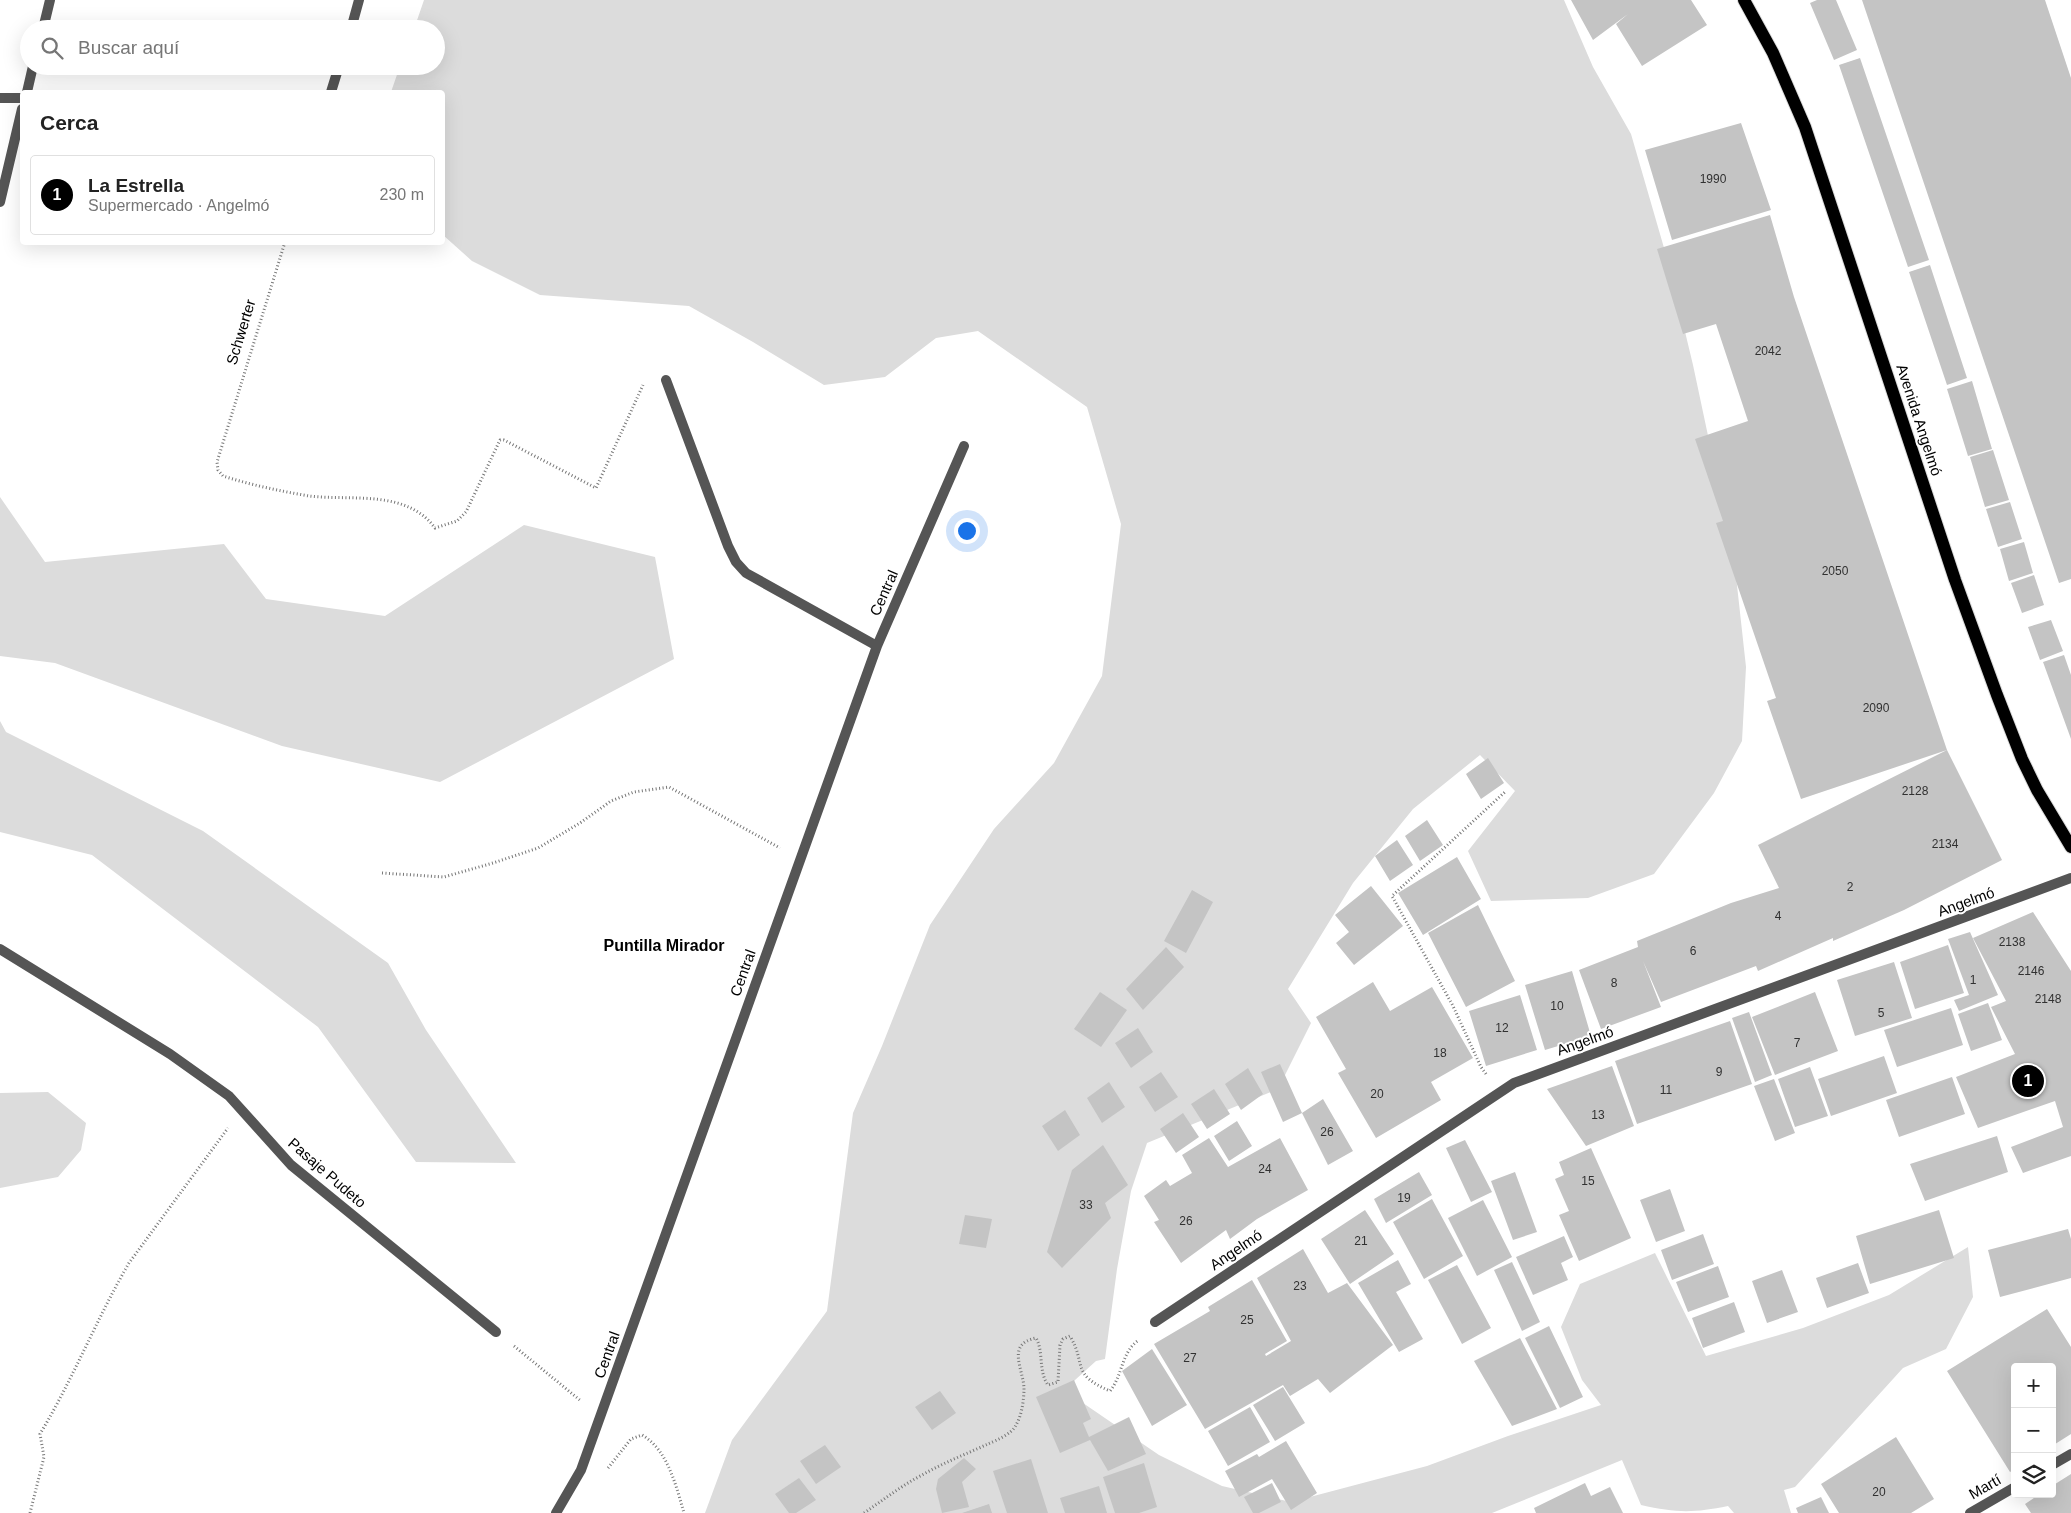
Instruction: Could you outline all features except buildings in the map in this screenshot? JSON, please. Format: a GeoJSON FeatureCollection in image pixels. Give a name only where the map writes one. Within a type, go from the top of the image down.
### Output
{"type":"FeatureCollection","features":[{"type":"Feature","properties":{"kind":"main road","name":"Avenida Angelmó"},"geometry":{"type":"LineString","coordinates":[[1744,0],[1773,53],[1805,127],[1955,580],[1997,695],[2022,759],[2037,790],[2071,847]]}},
{"type":"Feature","properties":{"kind":"street"},"geometry":{"type":"LineString","coordinates":[[44,20],[50,0]]}},
{"type":"Feature","properties":{"kind":"street"},"geometry":{"type":"LineString","coordinates":[[353,20],[359,0]]}},
{"type":"Feature","properties":{"kind":"street"},"geometry":{"type":"LineString","coordinates":[[27,90],[31,75]]}},
{"type":"Feature","properties":{"kind":"street"},"geometry":{"type":"LineString","coordinates":[[332,90],[336,75]]}},
{"type":"Feature","properties":{"kind":"street"},"geometry":{"type":"LineString","coordinates":[[0,98],[20,98]]}},
{"type":"Feature","properties":{"kind":"street"},"geometry":{"type":"LineString","coordinates":[[0,202],[20,117]]}},
{"type":"Feature","properties":{"kind":"street"},"geometry":{"type":"LineString","coordinates":[[666,380],[728,546],[736,562],[746,573],[877,646]]}},
{"type":"Feature","properties":{"kind":"street","name":"Central"},"geometry":{"type":"LineString","coordinates":[[556,1513],[582,1470],[877,646],[964,446]]}},
{"type":"Feature","properties":{"kind":"street","name":"Angelmó"},"geometry":{"type":"LineString","coordinates":[[1155,1322],[1514,1083],[2071,878]]}},
{"type":"Feature","properties":{"kind":"street","name":"Pasaje Pudeto"},"geometry":{"type":"LineString","coordinates":[[0,949],[170,1054],[229,1096],[291,1165],[496,1332]]}},
{"type":"Feature","properties":{"kind":"street"},"geometry":{"type":"LineString","coordinates":[[2056,1463],[2071,1454]]}},
{"type":"Feature","properties":{"kind":"street","name":"Martí"},"geometry":{"type":"LineString","coordinates":[[1970,1513],[2011,1489]]}},
{"type":"Feature","properties":{"kind":"path","name":"Schwerter"},"geometry":{"type":"LineString","coordinates":[[284,245],[217,462],[218,470],[223,476],[275,490],[394,502],[412,508],[426,516],[435,528],[457,521],[466,512],[500,440],[504,440],[596,488],[643,385],[652,376],[660,376],[666,380]]}},
{"type":"Feature","properties":{"kind":"path"},"geometry":{"type":"LineString","coordinates":[[382,873],[444,877],[493,863],[538,848],[580,823],[611,801],[634,792],[669,787],[800,858]]}},
{"type":"Feature","properties":{"kind":"path"},"geometry":{"type":"LineString","coordinates":[[1500,1092],[1481,1067],[1453,1006],[1392,896],[1506,792]]}},
{"type":"Feature","properties":{"kind":"path"},"geometry":{"type":"LineString","coordinates":[[30,1513],[44,1457],[40,1434],[53,1413],[106,1304],[129,1263],[214,1145]]}},
{"type":"Feature","properties":{"kind":"path"},"geometry":{"type":"LineString","coordinates":[[864,1513],[922,1474],[999,1439],[1016,1427],[1022,1409],[1024,1387],[1018,1353],[1021,1344],[1026,1340],[1036,1338],[1039,1344],[1041,1368],[1048,1385],[1058,1382],[1060,1345],[1063,1339],[1070,1336],[1076,1346],[1080,1369],[1094,1384],[1110,1391],[1114,1386],[1125,1356],[1132,1344],[1144,1336],[1155,1322]]}},
{"type":"Feature","properties":{"kind":"path"},"geometry":{"type":"LineString","coordinates":[[496,1332],[600,1418]]}},
{"type":"Feature","properties":{"kind":"path"},"geometry":{"type":"LineString","coordinates":[[605,1473],[631,1439],[642,1436],[660,1450],[675,1485],[684,1513]]}},
{"type":"Feature","properties":{"kind":"shaded area"},"geometry":{"type":"Polygon","coordinates":[[[424,0],[1564,0],[1593,67],[1631,134],[1669,265],[1693,365],[1734,558],[1746,667],[1742,741],[1714,793],[1654,874],[1588,898],[1491,901],[1468,851],[1515,791],[1480,755],[1413,809],[1353,883],[1288,989],[1311,1023],[1278,1089],[1147,1143],[1131,1191],[1117,1269],[1105,1359],[1096,1361],[1064,1390],[1159,1455],[1222,1486],[1291,1502],[1427,1466],[1508,1436],[1601,1405],[1582,1380],[1561,1327],[1580,1284],[1655,1253],[1706,1356],[1803,1328],[1889,1295],[1968,1247],[1973,1297],[1946,1349],[1903,1368],[1795,1487],[1784,1490],[1791,1513],[1734,1513],[1728,1506],[1695,1511],[1675,1511],[1641,1505],[1622,1460],[1492,1513],[705,1513],[732,1440],[827,1311],[853,1113],[930,925],[994,829],[1054,763],[1102,676],[1121,524],[1087,407],[978,331],[936,338],[885,377],[824,385],[689,306],[540,295],[472,261],[445,237],[445,90],[392,90],[397,75],[445,75],[445,20],[417,20],[424,0]]]}},
{"type":"Feature","properties":{"kind":"shaded area"},"geometry":{"type":"Polygon","coordinates":[[[0,497],[45,562],[224,544],[266,599],[385,616],[524,525],[655,557],[674,659],[440,782],[282,746],[55,663],[0,656],[0,497]]]}},
{"type":"Feature","properties":{"kind":"shaded area"},"geometry":{"type":"Polygon","coordinates":[[[0,721],[6,732],[203,831],[388,963],[426,1030],[516,1163],[416,1162],[318,1027],[92,855],[0,832],[0,721]]]}},
{"type":"Feature","properties":{"kind":"shaded area"},"geometry":{"type":"Polygon","coordinates":[[[48,1092],[86,1123],[81,1150],[58,1177],[0,1188],[0,1093],[48,1092]]]}},
{"type":"Feature","properties":{"kind":"place","name":"La Estrella"},"geometry":{"type":"Point","coordinates":[2028,1081]}},
{"type":"Feature","properties":{"kind":"district","name":"Puntilla Mirador"},"geometry":{"type":"Point","coordinates":[664,945]}}]}
